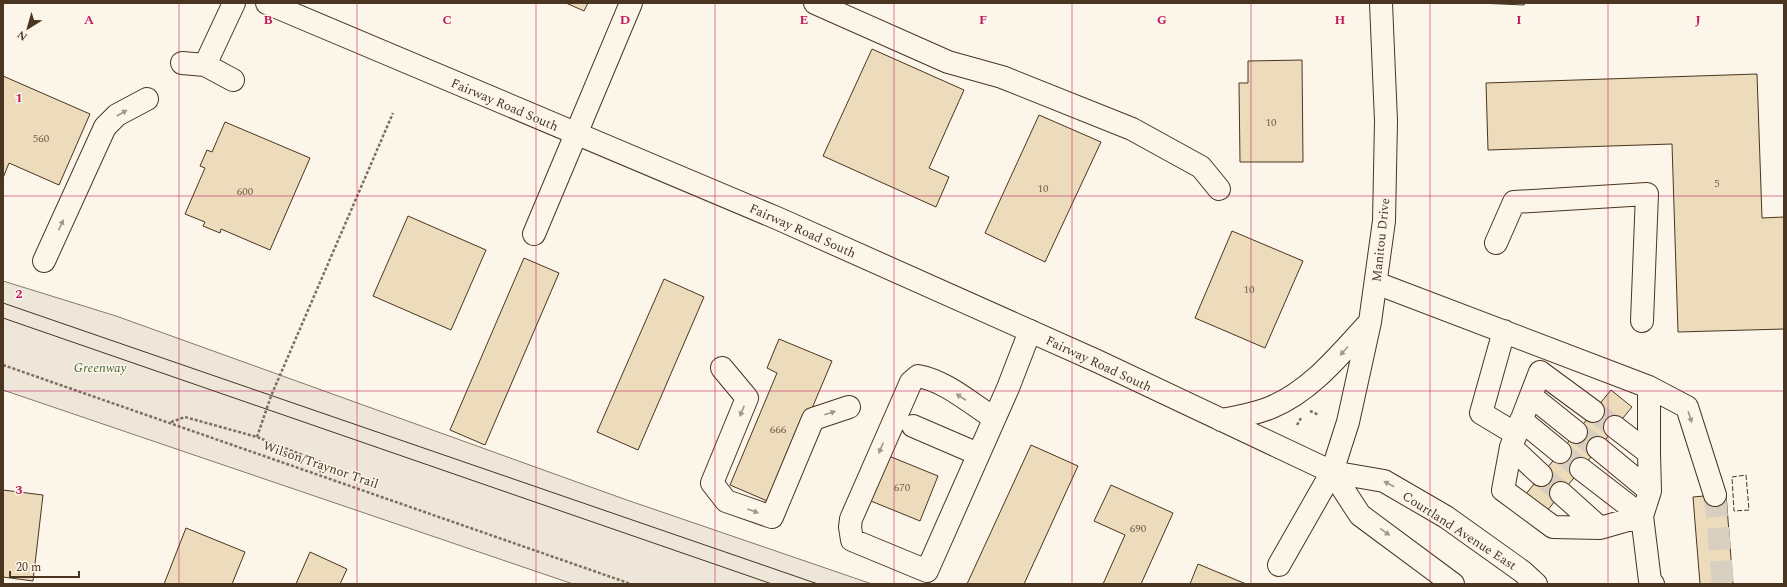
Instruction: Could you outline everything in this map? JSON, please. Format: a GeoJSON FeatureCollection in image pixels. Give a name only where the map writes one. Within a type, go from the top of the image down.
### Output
{"type":"FeatureCollection","features":[{"type":"Feature","properties":{"kind":"main road"},"geometry":{"type":"LineString","coordinates":[[206,65],[234,3]]}},
{"type":"Feature","properties":{"kind":"main road","name":"Fairway Road South"},"geometry":{"type":"LineString","coordinates":[[267,3],[779,219],[1030,332],[1332,472]]}},
{"type":"Feature","properties":{"kind":"main road"},"geometry":{"type":"LineString","coordinates":[[534,234],[631,3]]}},
{"type":"Feature","properties":{"kind":"main road"},"geometry":{"type":"LineString","coordinates":[[815,3],[948,62],[1002,77],[1132,129],[1201,167],[1219,189]]}},
{"type":"Feature","properties":{"kind":"main road","name":"Manitou Drive"},"geometry":{"type":"LineString","coordinates":[[1279,565],[1332,472],[1348,422],[1370,322],[1384,221],[1386,121],[1381,3]]}},
{"type":"Feature","properties":{"kind":"main road"},"geometry":{"type":"LineString","coordinates":[[182,63],[206,65],[233,80]]}},
{"type":"Feature","properties":{"kind":"main road"},"geometry":{"type":"LineString","coordinates":[[44,261],[105,127],[117,115],[147,99]]}},
{"type":"Feature","properties":{"kind":"main road"},"geometry":{"type":"LineString","coordinates":[[1496,243],[1514,202],[1647,194],[1642,321]]}},
{"type":"Feature","properties":{"kind":"main road"},"geometry":{"type":"LineString","coordinates":[[1376,283],[1649,387],[1687,407],[1715,495]]}},
{"type":"Feature","properties":{"kind":"main road"},"geometry":{"type":"LineString","coordinates":[[1221,420],[1250,414],[1273,407],[1308,386],[1370,322]]}},
{"type":"Feature","properties":{"kind":"main road"},"geometry":{"type":"LineString","coordinates":[[1504,331],[1481,413],[1516,434],[1560,452]]}},
{"type":"Feature","properties":{"kind":"main road"},"geometry":{"type":"LineString","coordinates":[[994,418],[929,378],[918,376],[910,382],[851,519],[850,528],[852,540],[927,570],[994,418],[1030,332]]}},
{"type":"Feature","properties":{"kind":"main road"},"geometry":{"type":"LineString","coordinates":[[722,368],[747,398],[712,483],[726,501],[772,518],[813,419],[849,407]]}},
{"type":"Feature","properties":{"kind":"main road"},"geometry":{"type":"LineString","coordinates":[[1593,411],[1540,372],[1516,434],[1503,490],[1553,527],[1600,528],[1642,516]]}},
{"type":"Feature","properties":{"kind":"main road"},"geometry":{"type":"LineString","coordinates":[[1649,387],[1650,491],[1642,516],[1650,583]]}},
{"type":"Feature","properties":{"kind":"main road"},"geometry":{"type":"LineString","coordinates":[[1531,396],[1576,432]]}},
{"type":"Feature","properties":{"kind":"main road"},"geometry":{"type":"LineString","coordinates":[[912,426],[978,454]]}},
{"type":"Feature","properties":{"kind":"main road"},"geometry":{"type":"LineString","coordinates":[[1615,427],[1649,453]]}},
{"type":"Feature","properties":{"kind":"main road"},"geometry":{"type":"LineString","coordinates":[[1516,434],[1542,475]]}},
{"type":"Feature","properties":{"kind":"main road"},"geometry":{"type":"LineString","coordinates":[[1598,448],[1650,491]]}},
{"type":"Feature","properties":{"kind":"main road"},"geometry":{"type":"LineString","coordinates":[[1581,469],[1642,516]]}},
{"type":"Feature","properties":{"kind":"main road"},"geometry":{"type":"LineString","coordinates":[[1332,472],[1360,515],[1453,584]]}},
{"type":"Feature","properties":{"kind":"main road","name":"Courtland Avenue East"},"geometry":{"type":"LineString","coordinates":[[1332,472],[1384,481],[1446,518],[1523,572],[1536,584]]}},
{"type":"Feature","properties":{"kind":"main road"},"geometry":{"type":"LineString","coordinates":[[1561,493],[1600,528]]}},
{"type":"Feature","properties":{"kind":"path"},"geometry":{"type":"LineString","coordinates":[[258,437],[280,374],[393,113]]}},
{"type":"Feature","properties":{"kind":"path","name":"Wilson/Traynor Trail"},"geometry":{"type":"LineString","coordinates":[[3,365],[631,584]]}},
{"type":"Feature","properties":{"kind":"path"},"geometry":{"type":"LineString","coordinates":[[170,422],[185,417],[258,437],[320,462],[321,475]]}},
{"type":"Feature","properties":{"kind":"green space","name":"Greenway"},"geometry":{"type":"Polygon","coordinates":[[[3,281],[116,316],[624,499],[872,584],[573,584],[3,390],[3,281]]]}},
{"type":"Feature","properties":{"kind":"building"},"geometry":{"type":"Polygon","coordinates":[[[566,3],[588,3],[584,11],[566,3]]]}},
{"type":"Feature","properties":{"kind":"building"},"geometry":{"type":"Polygon","coordinates":[[[1479,3],[1525,3],[1524,5],[1479,3]]]}},
{"type":"Feature","properties":{"kind":"building"},"geometry":{"type":"Polygon","coordinates":[[[872,49],[964,90],[929,168],[949,177],[936,207],[823,156],[872,49]]]}},
{"type":"Feature","properties":{"kind":"building"},"geometry":{"type":"Polygon","coordinates":[[[1302,60],[1303,162],[1240,162],[1239,83],[1248,83],[1248,61],[1302,60]]]}},
{"type":"Feature","properties":{"kind":"building"},"geometry":{"type":"Polygon","coordinates":[[[1757,74],[1762,218],[1784,217],[1784,329],[1678,332],[1672,144],[1488,150],[1486,83],[1757,74]]]}},
{"type":"Feature","properties":{"kind":"building"},"geometry":{"type":"Polygon","coordinates":[[[3,76],[90,114],[59,185],[9,163],[3,178],[3,76]]]}},
{"type":"Feature","properties":{"kind":"building"},"geometry":{"type":"Polygon","coordinates":[[[1039,115],[1101,142],[1045,262],[985,233],[1039,115]]]}},
{"type":"Feature","properties":{"kind":"building"},"geometry":{"type":"Polygon","coordinates":[[[225,122],[310,158],[270,250],[221,229],[220,233],[203,226],[205,222],[185,214],[205,168],[200,166],[207,150],[212,152],[225,122]]]}},
{"type":"Feature","properties":{"kind":"building"},"geometry":{"type":"Polygon","coordinates":[[[408,216],[486,250],[451,330],[373,296],[408,216]]]}},
{"type":"Feature","properties":{"kind":"building"},"geometry":{"type":"Polygon","coordinates":[[[1232,231],[1303,261],[1265,348],[1195,318],[1232,231]]]}},
{"type":"Feature","properties":{"kind":"building"},"geometry":{"type":"Polygon","coordinates":[[[524,258],[559,273],[485,445],[450,430],[524,258]]]}},
{"type":"Feature","properties":{"kind":"building"},"geometry":{"type":"Polygon","coordinates":[[[664,279],[704,297],[638,450],[597,432],[664,279]]]}},
{"type":"Feature","properties":{"kind":"building"},"geometry":{"type":"Polygon","coordinates":[[[779,339],[832,361],[772,503],[730,485],[777,373],[767,368],[779,339]]]}},
{"type":"Feature","properties":{"kind":"building"},"geometry":{"type":"Polygon","coordinates":[[[1611,390],[1632,407],[1546,512],[1525,495],[1611,390]]]}},
{"type":"Feature","properties":{"kind":"building"},"geometry":{"type":"Polygon","coordinates":[[[1031,445],[1078,466],[1024,584],[967,584],[1031,445]]]}},
{"type":"Feature","properties":{"kind":"building"},"geometry":{"type":"Polygon","coordinates":[[[884,454],[938,476],[920,521],[866,499],[884,454]]]}},
{"type":"Feature","properties":{"kind":"building"},"geometry":{"type":"Polygon","coordinates":[[[1111,485],[1173,513],[1141,584],[1103,584],[1125,535],[1094,521],[1111,485]]]}},
{"type":"Feature","properties":{"kind":"building"},"geometry":{"type":"Polygon","coordinates":[[[3,490],[43,495],[33,581],[3,577],[3,490]]]}},
{"type":"Feature","properties":{"kind":"building"},"geometry":{"type":"Polygon","coordinates":[[[1726,494],[1733,584],[1700,584],[1693,497],[1726,494]]]}},
{"type":"Feature","properties":{"kind":"building"},"geometry":{"type":"Polygon","coordinates":[[[186,528],[245,552],[232,584],[164,584],[186,528]]]}},
{"type":"Feature","properties":{"kind":"building"},"geometry":{"type":"Polygon","coordinates":[[[310,552],[347,569],[340,584],[296,584],[310,552]]]}},
{"type":"Feature","properties":{"kind":"building"},"geometry":{"type":"Polygon","coordinates":[[[1198,564],[1246,584],[1190,584],[1198,564]]]}},
{"type":"Feature","properties":{"kind":"tunnel"},"geometry":{"type":"LineString","coordinates":[[1593,411],[1615,427]]}},
{"type":"Feature","properties":{"kind":"tunnel"},"geometry":{"type":"LineString","coordinates":[[1576,432],[1598,448]]}},
{"type":"Feature","properties":{"kind":"tunnel"},"geometry":{"type":"LineString","coordinates":[[1560,452],[1581,469]]}},
{"type":"Feature","properties":{"kind":"tunnel"},"geometry":{"type":"LineString","coordinates":[[1541,475],[1561,493]]}},
{"type":"Feature","properties":{"kind":"tunnel"},"geometry":{"type":"LineString","coordinates":[[1715,495],[1723,584]]}},
{"type":"Feature","properties":{"kind":"tram line"},"geometry":{"type":"LineString","coordinates":[[3,303],[818,584]]}},
{"type":"Feature","properties":{"kind":"tram line"},"geometry":{"type":"LineString","coordinates":[[3,318],[772,584]]}},
{"type":"Feature","properties":{"kind":"fence"},"geometry":{"type":"LineString","coordinates":[[1746,475],[1749,510],[1734,511],[1732,477],[1746,475]]}}]}
